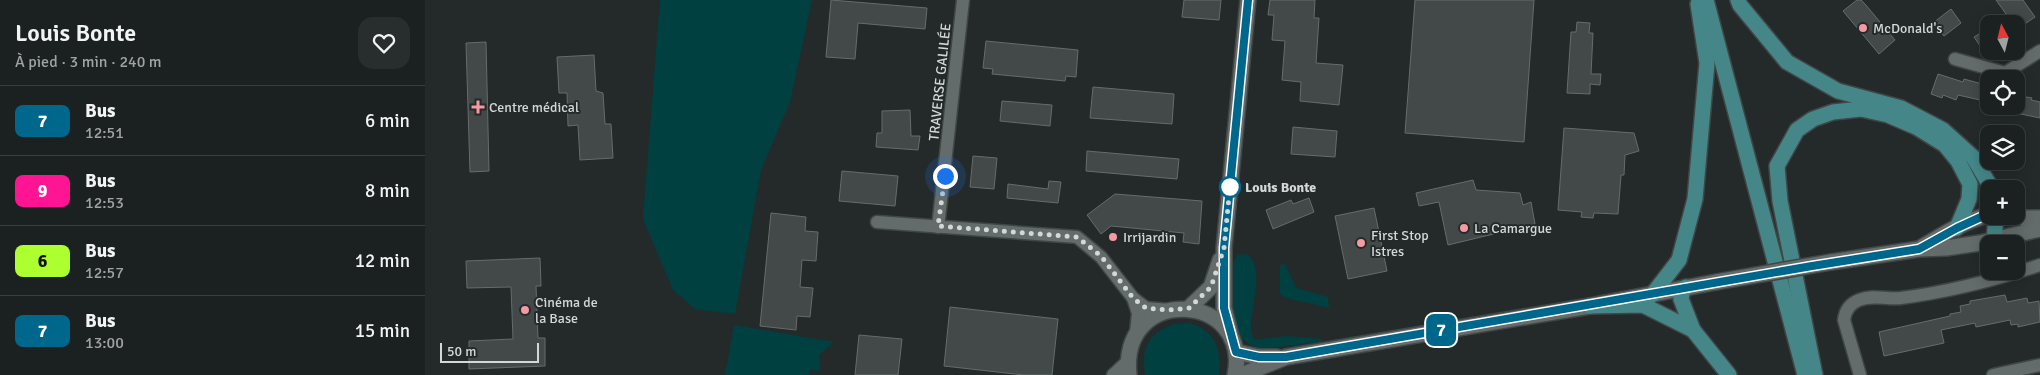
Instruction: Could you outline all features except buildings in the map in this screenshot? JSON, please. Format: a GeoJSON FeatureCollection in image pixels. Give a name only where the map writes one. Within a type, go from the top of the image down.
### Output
{"type":"FeatureCollection","features":[{"type":"Feature","properties":{"kind":"main road"},"geometry":{"type":"LineString","coordinates":[[1652,295],[1679,260],[1695,199],[1707,63],[1698,0]]}},
{"type":"Feature","properties":{"kind":"main road"},"geometry":{"type":"LineString","coordinates":[[1706,0],[1805,375]]}},
{"type":"Feature","properties":{"kind":"main road"},"geometry":{"type":"LineString","coordinates":[[1738,0],[1745,12],[1787,62],[1838,91],[1901,108],[1943,130],[1973,157],[1987,180]]}},
{"type":"Feature","properties":{"kind":"main road"},"geometry":{"type":"LineString","coordinates":[[1815,375],[1779,201],[1777,166],[1797,130],[1813,119],[1833,112],[1861,110],[1888,114],[1916,127],[1945,145],[1970,184],[1969,199],[1957,228]]}},
{"type":"Feature","properties":{"kind":"main road"},"geometry":{"type":"LineString","coordinates":[[1686,287],[1683,289],[1681,299],[1693,330],[1729,375]]}},
{"type":"Feature","properties":{"kind":"main road"},"geometry":{"type":"LineString","coordinates":[[1591,306],[1643,305],[1693,330]]}},
{"type":"Feature","properties":{"kind":"street","name":"TRAVERSE GALILÉE"},"geometry":{"type":"LineString","coordinates":[[938,226],[963,0]]}},
{"type":"Feature","properties":{"kind":"street"},"geometry":{"type":"LineString","coordinates":[[1235,375],[1237,366],[1234,346],[1224,308],[1224,248],[1248,0]]}},
{"type":"Feature","properties":{"kind":"street"},"geometry":{"type":"LineString","coordinates":[[1955,59],[2005,73],[2040,51]]}},
{"type":"Feature","properties":{"kind":"street"},"geometry":{"type":"LineString","coordinates":[[1969,199],[1980,209]]}},
{"type":"Feature","properties":{"kind":"street"},"geometry":{"type":"LineString","coordinates":[[2025,218],[2040,218]]}},
{"type":"Feature","properties":{"kind":"street"},"geometry":{"type":"LineString","coordinates":[[1919,249],[1957,228],[1980,219]]}},
{"type":"Feature","properties":{"kind":"street"},"geometry":{"type":"LineString","coordinates":[[877,222],[1077,237],[1101,256],[1133,298],[1146,308],[1169,310],[1189,308],[1207,314],[1222,325],[1234,346],[1259,357],[1286,357],[1591,306],[1686,287],[1831,262],[1980,242]]}},
{"type":"Feature","properties":{"kind":"street"},"geometry":{"type":"LineString","coordinates":[[2015,235],[2040,229]]}},
{"type":"Feature","properties":{"kind":"street"},"geometry":{"type":"LineString","coordinates":[[1189,308],[1211,287],[1224,248]]}},
{"type":"Feature","properties":{"kind":"street"},"geometry":{"type":"LineString","coordinates":[[1860,375],[1844,320],[1845,312],[1859,300],[1874,296],[1899,299],[1965,286],[2040,265]]}},
{"type":"Feature","properties":{"kind":"street"},"geometry":{"type":"LineString","coordinates":[[1113,375],[1129,368],[1130,347],[1136,333],[1139,314],[1133,298]]}},
{"type":"Feature","properties":{"kind":"street"},"geometry":{"type":"LineString","coordinates":[[1136,333],[1156,315],[1169,310]]}},
{"type":"Feature","properties":{"kind":"street"},"geometry":{"type":"LineString","coordinates":[[1242,375],[1286,357]]}},
{"type":"Feature","properties":{"kind":"street"},"geometry":{"type":"LineString","coordinates":[[1993,375],[2040,365]]}},
{"type":"Feature","properties":{"kind":"shaded area"},"geometry":{"type":"Polygon","coordinates":[[[660,0],[812,0],[790,102],[761,170],[735,314],[695,309],[673,290],[643,219],[660,0]]]}},
{"type":"Feature","properties":{"kind":"shaded area"},"geometry":{"type":"Polygon","coordinates":[[[1245,254],[1252,259],[1255,266],[1256,287],[1251,321],[1254,340],[1287,336],[1322,339],[1321,342],[1261,349],[1249,344],[1240,337],[1235,329],[1229,299],[1232,264],[1238,255],[1245,254]]]}},
{"type":"Feature","properties":{"kind":"shaded area"},"geometry":{"type":"Polygon","coordinates":[[[1285,264],[1296,288],[1328,297],[1329,308],[1286,298],[1280,294],[1280,265],[1285,264]]]}},
{"type":"Feature","properties":{"kind":"shaded area"},"geometry":{"type":"Polygon","coordinates":[[[1175,324],[1191,324],[1200,327],[1212,337],[1218,351],[1219,375],[1145,375],[1144,357],[1148,343],[1158,332],[1175,324]]]}},
{"type":"Feature","properties":{"kind":"shaded area"},"geometry":{"type":"Polygon","coordinates":[[[734,325],[834,342],[819,355],[820,371],[809,370],[809,375],[725,375],[734,325]]]}},
{"type":"Feature","properties":{"kind":"bus line","name":"7"},"geometry":{"type":"LineString","coordinates":[[1248,0],[1224,248],[1224,308],[1236,352],[1259,357],[1286,357],[1591,306],[1686,287],[1919,249],[1980,217]]}},
{"type":"Feature","properties":{"kind":"place","name":"McDonald's"},"geometry":{"type":"Point","coordinates":[1863,28]}},
{"type":"Feature","properties":{"kind":"place","name":"Centre médical"},"geometry":{"type":"Point","coordinates":[478,107]}},
{"type":"Feature","properties":{"kind":"place","name":"Louis Bonte"},"geometry":{"type":"Point","coordinates":[1230,187]}},
{"type":"Feature","properties":{"kind":"place","name":"La Camargue"},"geometry":{"type":"Point","coordinates":[1464,228]}},
{"type":"Feature","properties":{"kind":"place","name":"Irrijardin"},"geometry":{"type":"Point","coordinates":[1113,237]}},
{"type":"Feature","properties":{"kind":"place","name":"First Stop Istres"},"geometry":{"type":"Point","coordinates":[1361,243]}},
{"type":"Feature","properties":{"kind":"place","name":"Cinéma de la Base"},"geometry":{"type":"Point","coordinates":[525,310]}},
{"type":"Feature","properties":{"kind":"route"},"geometry":{"type":"LineString","coordinates":[[945,176],[938,226],[1077,237],[1101,256],[1133,298],[1146,308],[1169,310],[1189,308],[1211,287],[1224,248],[1230,187]]}}]}
